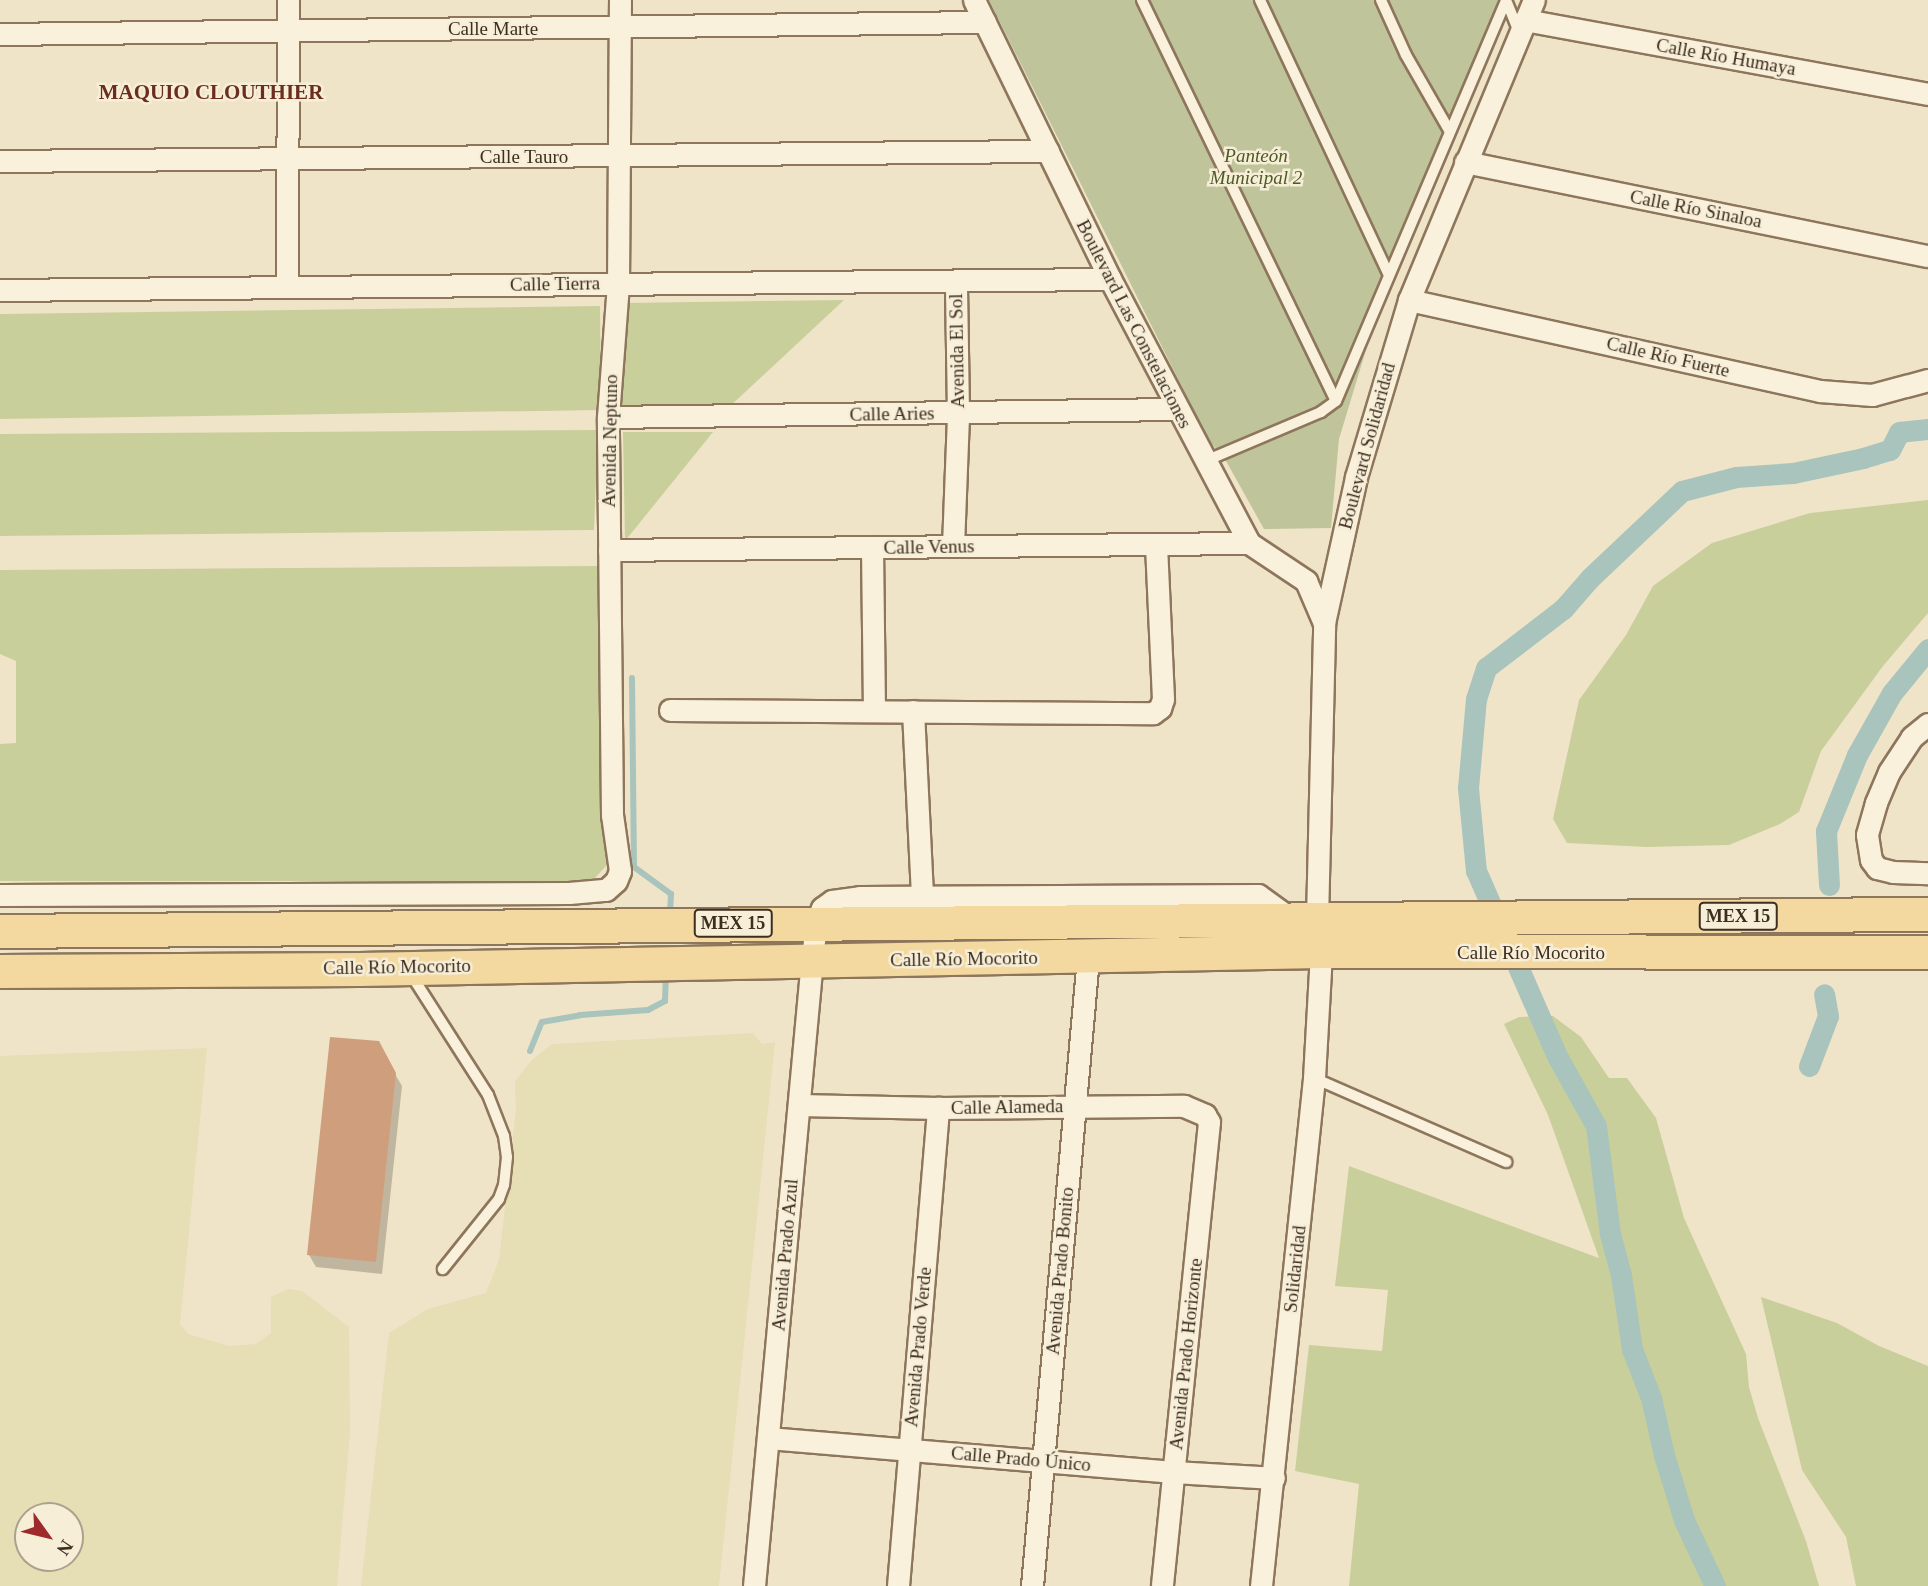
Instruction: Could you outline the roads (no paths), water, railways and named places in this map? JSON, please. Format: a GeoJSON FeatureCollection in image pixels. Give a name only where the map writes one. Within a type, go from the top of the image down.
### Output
{"type":"FeatureCollection","features":[{"type":"Feature","properties":{"kind":"main road","name":"Calle Río Mocorito"},"geometry":{"type":"LineString","coordinates":[[0,931],[1928,914]]}},
{"type":"Feature","properties":{"kind":"main road","name":"Calle Río Mocorito"},"geometry":{"type":"LineString","coordinates":[[0,971],[1088,957],[1321,951],[1928,952]]}},
{"type":"Feature","properties":{"kind":"street"},"geometry":{"type":"LineString","coordinates":[[287,287],[288,0]]}},
{"type":"Feature","properties":{"kind":"street","name":"Avenida Neptuno"},"geometry":{"type":"LineString","coordinates":[[0,895],[569,893],[606,890],[617,881],[620,871],[612,815],[608,417],[618,284],[620,0]]}},
{"type":"Feature","properties":{"kind":"street","name":"Boulevard Las Constelaciones"},"geometry":{"type":"LineString","coordinates":[[974,0],[1110,279],[1249,543],[1306,581],[1324,623]]}},
{"type":"Feature","properties":{"kind":"street","name":"Boulevard Solidaridad"},"geometry":{"type":"LineString","coordinates":[[1304,919],[1324,623],[1356,477],[1409,300],[1534,0]]}},
{"type":"Feature","properties":{"kind":"street","name":"Calle Marte"},"geometry":{"type":"LineString","coordinates":[[0,34],[985,22]]}},
{"type":"Feature","properties":{"kind":"street","name":"Calle Río Humaya"},"geometry":{"type":"LineString","coordinates":[[1522,26],[1928,94]]}},
{"type":"Feature","properties":{"kind":"street","name":"Calle Tauro"},"geometry":{"type":"LineString","coordinates":[[0,161],[1048,151]]}},
{"type":"Feature","properties":{"kind":"street","name":"Calle Río Sinaloa"},"geometry":{"type":"LineString","coordinates":[[1465,162],[1928,256]]}},
{"type":"Feature","properties":{"kind":"street","name":"Calle Tierra"},"geometry":{"type":"LineString","coordinates":[[0,290],[1110,279]]}},
{"type":"Feature","properties":{"kind":"street","name":"Avenida El Sol"},"geometry":{"type":"LineString","coordinates":[[953,546],[958,413],[956,281]]}},
{"type":"Feature","properties":{"kind":"street","name":"Calle Río Fuerte"},"geometry":{"type":"LineString","coordinates":[[1409,300],[1829,392],[1872,395],[1928,380]]}},
{"type":"Feature","properties":{"kind":"street","name":"Calle Aries"},"geometry":{"type":"LineString","coordinates":[[608,417],[1177,409]]}},
{"type":"Feature","properties":{"kind":"street","name":"Calle Venus"},"geometry":{"type":"LineString","coordinates":[[609,550],[1249,543]]}},
{"type":"Feature","properties":{"kind":"street"},"geometry":{"type":"LineString","coordinates":[[670,710],[1150,714],[1157,711],[1163,699],[1156,544]]}},
{"type":"Feature","properties":{"kind":"street"},"geometry":{"type":"LineString","coordinates":[[872,547],[874,711]]}},
{"type":"Feature","properties":{"kind":"street"},"geometry":{"type":"LineString","coordinates":[[913,711],[922,897]]}},
{"type":"Feature","properties":{"kind":"street"},"geometry":{"type":"LineString","coordinates":[[1922,734],[1889,772],[1876,803],[1867,844],[1871,860],[1881,870],[1928,873]]}},
{"type":"Feature","properties":{"kind":"street"},"geometry":{"type":"LineString","coordinates":[[816,923],[822,908],[832,901],[860,897],[1258,895],[1304,919]]}},
{"type":"Feature","properties":{"kind":"street","name":"Avenida Prado Azul"},"geometry":{"type":"LineString","coordinates":[[754,1586],[816,923]]}},
{"type":"Feature","properties":{"kind":"street","name":"Solidaridad"},"geometry":{"type":"LineString","coordinates":[[1261,1586],[1275,1478],[1314,1078],[1321,951]]}},
{"type":"Feature","properties":{"kind":"street","name":"Avenida Prado Bonito"},"geometry":{"type":"LineString","coordinates":[[1032,1586],[1088,957]]}},
{"type":"Feature","properties":{"kind":"street","name":"Calle Alameda"},"geometry":{"type":"LineString","coordinates":[[799,1105],[938,1108],[1184,1106],[1199,1111],[1209,1122]]}},
{"type":"Feature","properties":{"kind":"street","name":"Avenida Prado Verde"},"geometry":{"type":"LineString","coordinates":[[898,1586],[938,1108]]}},
{"type":"Feature","properties":{"kind":"street","name":"Avenida Prado Horizonte"},"geometry":{"type":"LineString","coordinates":[[1162,1586],[1209,1122]]}},
{"type":"Feature","properties":{"kind":"street","name":"Calle Prado Único"},"geometry":{"type":"LineString","coordinates":[[768,1438],[1275,1478]]}},
{"type":"Feature","properties":{"kind":"lane"},"geometry":{"type":"LineString","coordinates":[[1142,0],[1336,401]]}},
{"type":"Feature","properties":{"kind":"lane"},"geometry":{"type":"LineString","coordinates":[[1260,0],[1388,273]]}},
{"type":"Feature","properties":{"kind":"lane"},"geometry":{"type":"LineString","coordinates":[[1381,0],[1406,55],[1449,130]]}},
{"type":"Feature","properties":{"kind":"lane"},"geometry":{"type":"LineString","coordinates":[[1205,461],[1327,410],[1336,401],[1388,273],[1506,1]]}},
{"type":"Feature","properties":{"kind":"lane"},"geometry":{"type":"LineString","coordinates":[[1506,1],[1522,26]]}},
{"type":"Feature","properties":{"kind":"lane"},"geometry":{"type":"LineString","coordinates":[[405,966],[488,1095],[500,1124],[507,1157],[504,1185],[499,1199],[443,1269]]}},
{"type":"Feature","properties":{"kind":"lane"},"geometry":{"type":"LineString","coordinates":[[1314,1078],[1506,1162]]}},
{"type":"Feature","properties":{"kind":"waterway"},"geometry":{"type":"LineString","coordinates":[[1715,1586],[1684,1520],[1664,1455],[1651,1398],[1632,1349],[1621,1275],[1610,1234],[1596,1126],[1557,1056],[1476,871],[1468,788],[1476,699],[1486,668],[1563,609],[1590,578],[1682,491],[1736,477],[1793,473],[1863,458],[1890,450],[1899,432],[1928,429]]}},
{"type":"Feature","properties":{"kind":"waterway"},"geometry":{"type":"LineString","coordinates":[[1829,885],[1826,831],[1857,755],[1892,693],[1928,649]]}},
{"type":"Feature","properties":{"kind":"waterway"},"geometry":{"type":"LineString","coordinates":[[632,678],[634,867],[671,894],[670,916]]}},
{"type":"Feature","properties":{"kind":"waterway"},"geometry":{"type":"LineString","coordinates":[[530,1051],[542,1022],[580,1015],[648,1010],[665,1001],[666,972]]}},
{"type":"Feature","properties":{"kind":"waterway"},"geometry":{"type":"LineString","coordinates":[[1809,1066],[1828,1016],[1824,994]]}},
{"type":"Feature","properties":{"kind":"district","name":"MAQUIO CLOUTHIER"},"geometry":{"type":"Point","coordinates":[211,92]}},
{"type":"Feature","properties":{"kind":"park label","name":"Panteón Municipal 2"},"geometry":{"type":"Point","coordinates":[1256,167]}}]}
